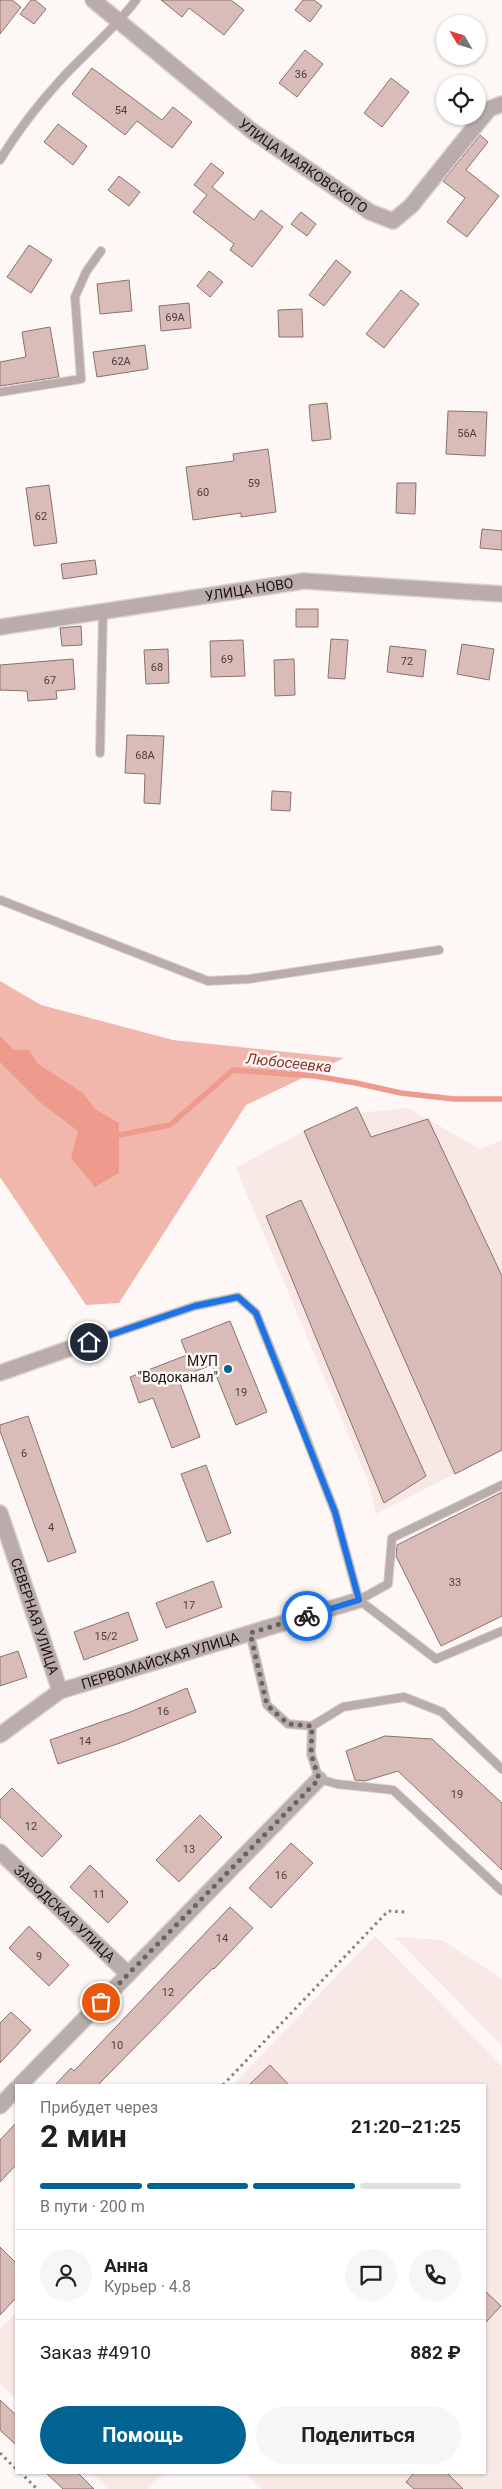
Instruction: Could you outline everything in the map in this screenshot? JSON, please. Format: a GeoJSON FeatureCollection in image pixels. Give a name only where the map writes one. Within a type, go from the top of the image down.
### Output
{"type":"FeatureCollection","features":[{"type":"Feature","properties":{"kind":"street","name":"УЛИЦА МАЯКОВСКОГО"},"geometry":{"type":"LineString","coordinates":[[93,0],[252,131],[370,212],[393,221],[411,206],[489,109],[502,104]]}},
{"type":"Feature","properties":{"kind":"street","name":"УЛИЦА НОВО"},"geometry":{"type":"LineString","coordinates":[[0,627],[304,581],[502,594]]}},
{"type":"Feature","properties":{"kind":"street"},"geometry":{"type":"LineString","coordinates":[[0,1373],[71,1348]]}},
{"type":"Feature","properties":{"kind":"street","name":"СЕВЕРНАЯ УЛИЦА"},"geometry":{"type":"LineString","coordinates":[[0,1513],[60,1691]]}},
{"type":"Feature","properties":{"kind":"street","name":"ПЕРВОМАЙСКАЯ УЛИЦА"},"geometry":{"type":"LineString","coordinates":[[0,1735],[60,1691],[359,1600]]}},
{"type":"Feature","properties":{"kind":"street"},"geometry":{"type":"LineString","coordinates":[[21,2084],[319,1779]]}},
{"type":"Feature","properties":{"kind":"street","name":"ЗАВОДСКАЯ УЛИЦА"},"geometry":{"type":"LineString","coordinates":[[0,1852],[128,1974]]}},
{"type":"Feature","properties":{"kind":"street"},"geometry":{"type":"LineString","coordinates":[[0,2106],[15,2090]]}},
{"type":"Feature","properties":{"kind":"lane"},"geometry":{"type":"LineString","coordinates":[[0,160],[32,114],[64,77],[120,21],[136,0]]}},
{"type":"Feature","properties":{"kind":"lane"},"geometry":{"type":"LineString","coordinates":[[0,392],[81,379],[75,297],[86,272],[102,250]]}},
{"type":"Feature","properties":{"kind":"lane"},"geometry":{"type":"LineString","coordinates":[[100,753],[103,611]]}},
{"type":"Feature","properties":{"kind":"lane"},"geometry":{"type":"LineString","coordinates":[[0,900],[208,981],[249,979],[439,950]]}},
{"type":"Feature","properties":{"kind":"lane"},"geometry":{"type":"LineString","coordinates":[[71,1348],[195,1306],[238,1297],[256,1313],[298,1417],[335,1512],[359,1600],[436,1659],[502,1631]]}},
{"type":"Feature","properties":{"kind":"lane"},"geometry":{"type":"LineString","coordinates":[[359,1600],[388,1584],[392,1538],[502,1485]]}},
{"type":"Feature","properties":{"kind":"lane"},"geometry":{"type":"LineString","coordinates":[[250,1633],[267,1705],[288,1724],[312,1726],[342,1707],[404,1697],[442,1712],[502,1769]]}},
{"type":"Feature","properties":{"kind":"lane"},"geometry":{"type":"LineString","coordinates":[[312,1726],[311,1754],[319,1779],[337,1784],[392,1790],[502,1891]]}},
{"type":"Feature","properties":{"kind":"path"},"geometry":{"type":"LineString","coordinates":[[224,2084],[388,1911],[406,1912]]}},
{"type":"Feature","properties":{"kind":"path"},"geometry":{"type":"LineString","coordinates":[[0,2453],[15,2468]]}},
{"type":"Feature","properties":{"kind":"path"},"geometry":{"type":"LineString","coordinates":[[22,2474],[37,2489]]}},
{"type":"Feature","properties":{"kind":"shaded area"},"geometry":{"type":"Polygon","coordinates":[[[0,981],[41,1005],[173,1040],[344,1058],[246,1105],[119,1303],[86,1305],[0,1177],[0,981]]]}},
{"type":"Feature","properties":{"kind":"shaded area"},"geometry":{"type":"Polygon","coordinates":[[[0,1036],[14,1050],[29,1050],[38,1064],[83,1093],[95,1109],[119,1123],[119,1173],[95,1187],[71,1158],[78,1131],[41,1103],[0,1062],[0,1036]]]}},
{"type":"Feature","properties":{"kind":"shaded area"},"geometry":{"type":"Polygon","coordinates":[[[408,1108],[480,1149],[502,1140],[502,1450],[376,1514],[368,1481],[236,1168],[304,1131],[358,1113],[408,1108]]]}},
{"type":"Feature","properties":{"kind":"shaded area"},"geometry":{"type":"Polygon","coordinates":[[[375,1936],[502,2066],[502,2489],[262,2489],[246,2474],[486,2474],[486,2084],[234,2084],[375,1936]]]}},
{"type":"Feature","properties":{"kind":"shaded area"},"geometry":{"type":"Polygon","coordinates":[[[395,1937],[442,1940],[502,1979],[502,2046],[395,1937]]]}},
{"type":"Feature","properties":{"kind":"shaded area"},"geometry":{"type":"Polygon","coordinates":[[[15,2313],[15,2398],[0,2383],[0,2329],[15,2313]]]}},
{"type":"Feature","properties":{"kind":"shaded area"},"geometry":{"type":"Polygon","coordinates":[[[93,2474],[163,2474],[148,2489],[108,2489],[93,2474]]]}},
{"type":"Feature","properties":{"kind":"building"},"geometry":{"type":"Polygon","coordinates":[[[0,0],[12,0],[21,7],[0,34],[0,0]]]}},
{"type":"Feature","properties":{"kind":"building"},"geometry":{"type":"Polygon","coordinates":[[[31,0],[35,0],[46,9],[34,24],[20,14],[31,0]]]}},
{"type":"Feature","properties":{"kind":"building"},"geometry":{"type":"Polygon","coordinates":[[[161,0],[231,0],[244,10],[224,35],[189,8],[182,17],[161,0]]]}},
{"type":"Feature","properties":{"kind":"building"},"geometry":{"type":"Polygon","coordinates":[[[303,0],[314,0],[322,6],[310,22],[295,10],[303,0]]]}},
{"type":"Feature","properties":{"kind":"building"},"geometry":{"type":"Polygon","coordinates":[[[305,50],[323,64],[297,97],[279,83],[305,50]]]}},
{"type":"Feature","properties":{"kind":"building"},"geometry":{"type":"Polygon","coordinates":[[[92,68],[162,120],[173,107],[192,122],[172,148],[137,121],[125,135],[72,94],[92,68]]]}},
{"type":"Feature","properties":{"kind":"building"},"geometry":{"type":"Polygon","coordinates":[[[391,78],[409,92],[382,127],[364,113],[391,78]]]}},
{"type":"Feature","properties":{"kind":"building"},"geometry":{"type":"Polygon","coordinates":[[[58,124],[87,146],[73,165],[44,142],[58,124]]]}},
{"type":"Feature","properties":{"kind":"building"},"geometry":{"type":"Polygon","coordinates":[[[480,135],[488,142],[466,170],[499,196],[467,237],[447,222],[465,198],[443,181],[480,135]]]}},
{"type":"Feature","properties":{"kind":"building"},"geometry":{"type":"Polygon","coordinates":[[[211,163],[224,173],[212,187],[254,220],[261,210],[283,227],[252,267],[230,250],[234,244],[193,212],[207,195],[194,185],[211,163]]]}},
{"type":"Feature","properties":{"kind":"building"},"geometry":{"type":"Polygon","coordinates":[[[119,176],[140,192],[129,206],[108,190],[119,176]]]}},
{"type":"Feature","properties":{"kind":"building"},"geometry":{"type":"Polygon","coordinates":[[[301,212],[316,224],[307,236],[291,224],[301,212]]]}},
{"type":"Feature","properties":{"kind":"building"},"geometry":{"type":"Polygon","coordinates":[[[29,245],[52,260],[31,293],[7,277],[29,245]]]}},
{"type":"Feature","properties":{"kind":"building"},"geometry":{"type":"Polygon","coordinates":[[[336,260],[351,272],[324,306],[309,295],[336,260]]]}},
{"type":"Feature","properties":{"kind":"building"},"geometry":{"type":"Polygon","coordinates":[[[209,271],[223,282],[210,297],[197,286],[209,271]]]}},
{"type":"Feature","properties":{"kind":"building"},"geometry":{"type":"Polygon","coordinates":[[[129,280],[132,311],[100,314],[97,284],[129,280]]]}},
{"type":"Feature","properties":{"kind":"building"},"geometry":{"type":"Polygon","coordinates":[[[401,290],[419,304],[384,348],[366,334],[401,290]]]}},
{"type":"Feature","properties":{"kind":"building"},"geometry":{"type":"Polygon","coordinates":[[[189,303],[191,328],[161,331],[159,306],[189,303]]]}},
{"type":"Feature","properties":{"kind":"building"},"geometry":{"type":"Polygon","coordinates":[[[302,309],[303,337],[279,337],[278,310],[302,309]]]}},
{"type":"Feature","properties":{"kind":"building"},"geometry":{"type":"Polygon","coordinates":[[[50,327],[59,377],[0,386],[0,362],[26,357],[22,332],[50,327]]]}},
{"type":"Feature","properties":{"kind":"building"},"geometry":{"type":"Polygon","coordinates":[[[145,345],[148,369],[97,377],[93,352],[145,345]]]}},
{"type":"Feature","properties":{"kind":"building"},"geometry":{"type":"Polygon","coordinates":[[[327,403],[331,439],[312,441],[309,405],[327,403]]]}},
{"type":"Feature","properties":{"kind":"building"},"geometry":{"type":"Polygon","coordinates":[[[448,411],[487,412],[485,456],[446,454],[448,411]]]}},
{"type":"Feature","properties":{"kind":"building"},"geometry":{"type":"Polygon","coordinates":[[[268,449],[276,512],[241,517],[241,513],[193,520],[186,467],[234,461],[233,454],[268,449]]]}},
{"type":"Feature","properties":{"kind":"building"},"geometry":{"type":"Polygon","coordinates":[[[397,483],[416,483],[415,514],[396,513],[397,483]]]}},
{"type":"Feature","properties":{"kind":"building"},"geometry":{"type":"Polygon","coordinates":[[[49,485],[57,543],[34,546],[26,488],[49,485]]]}},
{"type":"Feature","properties":{"kind":"building"},"geometry":{"type":"Polygon","coordinates":[[[482,529],[502,531],[502,550],[480,548],[482,529]]]}},
{"type":"Feature","properties":{"kind":"building"},"geometry":{"type":"Polygon","coordinates":[[[95,560],[97,574],[63,579],[61,564],[95,560]]]}},
{"type":"Feature","properties":{"kind":"building"},"geometry":{"type":"Polygon","coordinates":[[[296,609],[318,609],[318,627],[296,627],[296,609]]]}},
{"type":"Feature","properties":{"kind":"building"},"geometry":{"type":"Polygon","coordinates":[[[81,626],[82,645],[62,646],[60,628],[81,626]]]}},
{"type":"Feature","properties":{"kind":"building"},"geometry":{"type":"Polygon","coordinates":[[[331,639],[348,640],[345,679],[328,678],[331,639]]]}},
{"type":"Feature","properties":{"kind":"building"},"geometry":{"type":"Polygon","coordinates":[[[243,640],[245,676],[211,677],[210,641],[243,640]]]}},
{"type":"Feature","properties":{"kind":"building"},"geometry":{"type":"Polygon","coordinates":[[[462,644],[494,649],[489,680],[457,674],[462,644]]]}},
{"type":"Feature","properties":{"kind":"building"},"geometry":{"type":"Polygon","coordinates":[[[390,646],[426,650],[423,677],[387,672],[390,646]]]}},
{"type":"Feature","properties":{"kind":"building"},"geometry":{"type":"Polygon","coordinates":[[[168,649],[169,683],[146,684],[144,650],[168,649]]]}},
{"type":"Feature","properties":{"kind":"building"},"geometry":{"type":"Polygon","coordinates":[[[73,659],[75,689],[56,691],[57,699],[28,701],[27,691],[0,690],[0,665],[73,659]]]}},
{"type":"Feature","properties":{"kind":"building"},"geometry":{"type":"Polygon","coordinates":[[[294,659],[295,695],[275,696],[274,660],[294,659]]]}},
{"type":"Feature","properties":{"kind":"building"},"geometry":{"type":"Polygon","coordinates":[[[127,735],[164,736],[160,804],[144,803],[145,774],[125,773],[127,735]]]}},
{"type":"Feature","properties":{"kind":"building"},"geometry":{"type":"Polygon","coordinates":[[[272,791],[291,792],[290,811],[271,810],[272,791]]]}},
{"type":"Feature","properties":{"kind":"building"},"geometry":{"type":"Polygon","coordinates":[[[357,1107],[371,1137],[428,1119],[502,1276],[502,1450],[455,1474],[304,1131],[357,1107]]]}},
{"type":"Feature","properties":{"kind":"building"},"geometry":{"type":"Polygon","coordinates":[[[301,1200],[426,1476],[384,1503],[266,1216],[301,1200]]]}},
{"type":"Feature","properties":{"kind":"building"},"geometry":{"type":"Polygon","coordinates":[[[230,1321],[267,1412],[236,1425],[212,1365],[178,1378],[200,1437],[172,1448],[153,1398],[139,1403],[130,1377],[187,1355],[181,1340],[230,1321]]]}},
{"type":"Feature","properties":{"kind":"building"},"geometry":{"type":"Polygon","coordinates":[[[28,1416],[76,1552],[48,1562],[0,1431],[0,1425],[28,1416]]]}},
{"type":"Feature","properties":{"kind":"building"},"geometry":{"type":"Polygon","coordinates":[[[206,1465],[231,1533],[207,1542],[181,1474],[206,1465]]]}},
{"type":"Feature","properties":{"kind":"building"},"geometry":{"type":"Polygon","coordinates":[[[502,1492],[502,1616],[441,1646],[396,1556],[397,1545],[502,1492]]]}},
{"type":"Feature","properties":{"kind":"building"},"geometry":{"type":"Polygon","coordinates":[[[213,1581],[222,1607],[166,1628],[156,1603],[213,1581]]]}},
{"type":"Feature","properties":{"kind":"building"},"geometry":{"type":"Polygon","coordinates":[[[128,1612],[138,1640],[84,1660],[74,1632],[128,1612]]]}},
{"type":"Feature","properties":{"kind":"building"},"geometry":{"type":"Polygon","coordinates":[[[18,1651],[27,1677],[0,1686],[0,1657],[18,1651]]]}},
{"type":"Feature","properties":{"kind":"building"},"geometry":{"type":"Polygon","coordinates":[[[187,1688],[196,1712],[120,1743],[58,1764],[50,1740],[130,1712],[187,1688]]]}},
{"type":"Feature","properties":{"kind":"building"},"geometry":{"type":"Polygon","coordinates":[[[385,1736],[432,1739],[502,1803],[502,1870],[398,1771],[365,1781],[355,1780],[346,1751],[385,1736]]]}},
{"type":"Feature","properties":{"kind":"building"},"geometry":{"type":"Polygon","coordinates":[[[12,1788],[62,1836],[42,1857],[0,1817],[0,1800],[12,1788]]]}},
{"type":"Feature","properties":{"kind":"building"},"geometry":{"type":"Polygon","coordinates":[[[200,1815],[222,1837],[179,1882],[156,1860],[200,1815]]]}},
{"type":"Feature","properties":{"kind":"building"},"geometry":{"type":"Polygon","coordinates":[[[291,1843],[313,1863],[271,1908],[249,1888],[291,1843]]]}},
{"type":"Feature","properties":{"kind":"building"},"geometry":{"type":"Polygon","coordinates":[[[90,1865],[128,1902],[108,1923],[70,1887],[90,1865]]]}},
{"type":"Feature","properties":{"kind":"building"},"geometry":{"type":"Polygon","coordinates":[[[230,1907],[253,1928],[99,2084],[56,2084],[71,2068],[74,2071],[230,1907]]]}},
{"type":"Feature","properties":{"kind":"building"},"geometry":{"type":"Polygon","coordinates":[[[29,1926],[69,1965],[49,1986],[9,1948],[29,1926]]]}},
{"type":"Feature","properties":{"kind":"building"},"geometry":{"type":"Polygon","coordinates":[[[11,2012],[31,2030],[0,2063],[0,2023],[11,2012]]]}},
{"type":"Feature","properties":{"kind":"building"},"geometry":{"type":"Polygon","coordinates":[[[270,2065],[288,2084],[250,2084],[270,2065]]]}},
{"type":"Feature","properties":{"kind":"building"},"geometry":{"type":"Polygon","coordinates":[[[15,2124],[15,2166],[0,2182],[0,2140],[15,2124]]]}},
{"type":"Feature","properties":{"kind":"building"},"geometry":{"type":"Polygon","coordinates":[[[0,2247],[15,2262],[15,2299],[0,2315],[0,2247]]]}},
{"type":"Feature","properties":{"kind":"building"},"geometry":{"type":"Polygon","coordinates":[[[486,2292],[501,2306],[486,2322],[486,2292]]]}},
{"type":"Feature","properties":{"kind":"building"},"geometry":{"type":"Polygon","coordinates":[[[0,2400],[15,2414],[15,2444],[0,2430],[0,2400]]]}},
{"type":"Feature","properties":{"kind":"building"},"geometry":{"type":"Polygon","coordinates":[[[47,2474],[79,2474],[94,2489],[63,2489],[47,2474]]]}},
{"type":"Feature","properties":{"kind":"building"},"geometry":{"type":"Polygon","coordinates":[[[413,2474],[448,2474],[463,2489],[414,2489],[406,2482],[413,2474]]]}},
{"type":"Feature","properties":{"kind":"waterway","name":"Любосеевка"},"geometry":{"type":"LineString","coordinates":[[114,1131],[119,1135],[170,1125],[233,1070],[315,1076],[401,1093],[454,1099],[502,1099]]}},
{"type":"Feature","properties":{"kind":"way so far"},"geometry":{"type":"LineString","coordinates":[[101,2002],[319,1779],[311,1754],[312,1726],[288,1724],[267,1705],[250,1633],[307,1616]]}},
{"type":"Feature","properties":{"kind":"place","name":"МУП \"Водоканал\""},"geometry":{"type":"Point","coordinates":[228,1369]}},
{"type":"Feature","properties":{"kind":"route"},"geometry":{"type":"LineString","coordinates":[[89,1342],[195,1306],[238,1297],[256,1313],[335,1512],[359,1600],[307,1616]]}}]}
